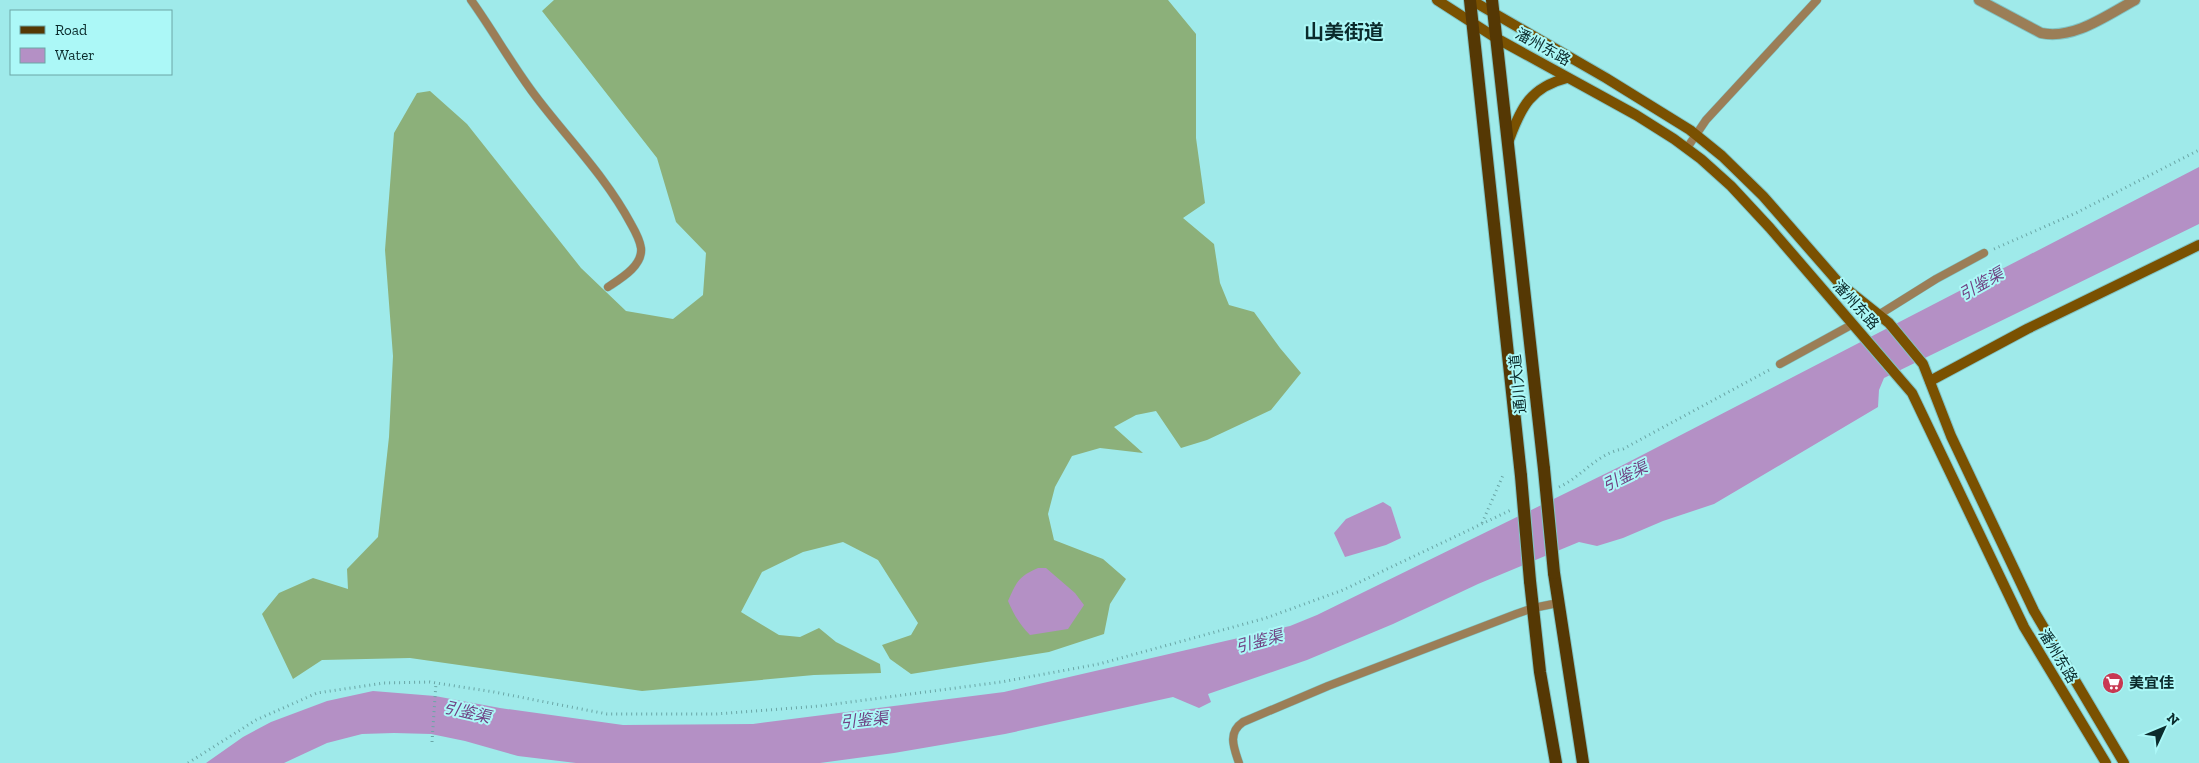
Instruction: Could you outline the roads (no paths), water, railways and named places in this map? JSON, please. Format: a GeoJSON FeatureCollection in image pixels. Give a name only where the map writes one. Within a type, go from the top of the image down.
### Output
{"type":"FeatureCollection","features":[{"type":"Feature","properties":{"kind":"main road","name":"潘州东路"},"geometry":{"type":"LineString","coordinates":[[1437,0],[1496,38],[1636,115],[1687,148],[1731,186],[1862,334],[1912,393],[2024,628],[2106,763]]}},
{"type":"Feature","properties":{"kind":"main road","name":"潘州东路"},"geometry":{"type":"LineString","coordinates":[[1471,0],[1493,6],[1696,135],[1722,156],[1763,196],[1839,283],[1889,323],[1923,364],[1950,436],[2034,611],[2124,763]]}},
{"type":"Feature","properties":{"kind":"main road","name":"通川大道"},"geometry":{"type":"LineString","coordinates":[[1471,0],[1533,608],[1544,700],[1556,763]]}},
{"type":"Feature","properties":{"kind":"main road","name":"通川大道"},"geometry":{"type":"LineString","coordinates":[[1493,6],[1554,573],[1583,763]]}},
{"type":"Feature","properties":{"kind":"main road"},"geometry":{"type":"LineString","coordinates":[[1508,141],[1517,117],[1527,101],[1539,90],[1554,81],[1568,78]]}},
{"type":"Feature","properties":{"kind":"main road"},"geometry":{"type":"LineString","coordinates":[[1930,380],[2027,329],[2199,245]]}},
{"type":"Feature","properties":{"kind":"street"},"geometry":{"type":"LineString","coordinates":[[1978,0],[2041,33],[2052,35],[2074,32],[2135,0]]}},
{"type":"Feature","properties":{"kind":"lane"},"geometry":{"type":"LineString","coordinates":[[471,0],[537,98],[580,150],[621,205],[636,234],[641,248],[640,256],[625,275],[608,287]]}},
{"type":"Feature","properties":{"kind":"lane"},"geometry":{"type":"LineString","coordinates":[[1687,148],[1706,120],[1817,0]]}},
{"type":"Feature","properties":{"kind":"lane"},"geometry":{"type":"LineString","coordinates":[[1880,314],[1936,279],[1984,254]]}},
{"type":"Feature","properties":{"kind":"lane"},"geometry":{"type":"LineString","coordinates":[[1780,364],[1853,324]]}},
{"type":"Feature","properties":{"kind":"lane"},"geometry":{"type":"LineString","coordinates":[[1240,763],[1233,746],[1233,736],[1234,730],[1243,722],[1328,686],[1533,608],[1558,603]]}},
{"type":"Feature","properties":{"kind":"water","name":"引鉴渠"},"geometry":{"type":"Polygon","coordinates":[[[2199,167],[2199,224],[1884,378],[1879,390],[1878,407],[1714,504],[1597,546],[1579,542],[1478,584],[1393,624],[1307,660],[1208,694],[1211,702],[1199,708],[1173,697],[1005,734],[894,753],[820,763],[576,763],[518,756],[465,741],[431,734],[394,733],[362,734],[327,743],[284,763],[206,763],[243,737],[271,722],[327,701],[373,691],[435,696],[500,708],[623,725],[753,724],[1004,692],[1290,626],[1317,615],[1621,466],[2199,167]]]}},
{"type":"Feature","properties":{"kind":"water"},"geometry":{"type":"Polygon","coordinates":[[[1383,502],[1391,507],[1401,538],[1386,545],[1345,557],[1334,533],[1346,519],[1383,502]]]}},
{"type":"Feature","properties":{"kind":"water"},"geometry":{"type":"Polygon","coordinates":[[[1038,568],[1046,568],[1075,593],[1084,605],[1068,629],[1030,635],[1020,624],[1008,601],[1016,584],[1022,577],[1038,568]]]}},
{"type":"Feature","properties":{"kind":"place","name":"美宜佳"},"geometry":{"type":"Point","coordinates":[2113,683]}},
{"type":"Feature","properties":{"kind":"district","name":"山美街道"},"geometry":{"type":"Point","coordinates":[1344,32]}}]}
